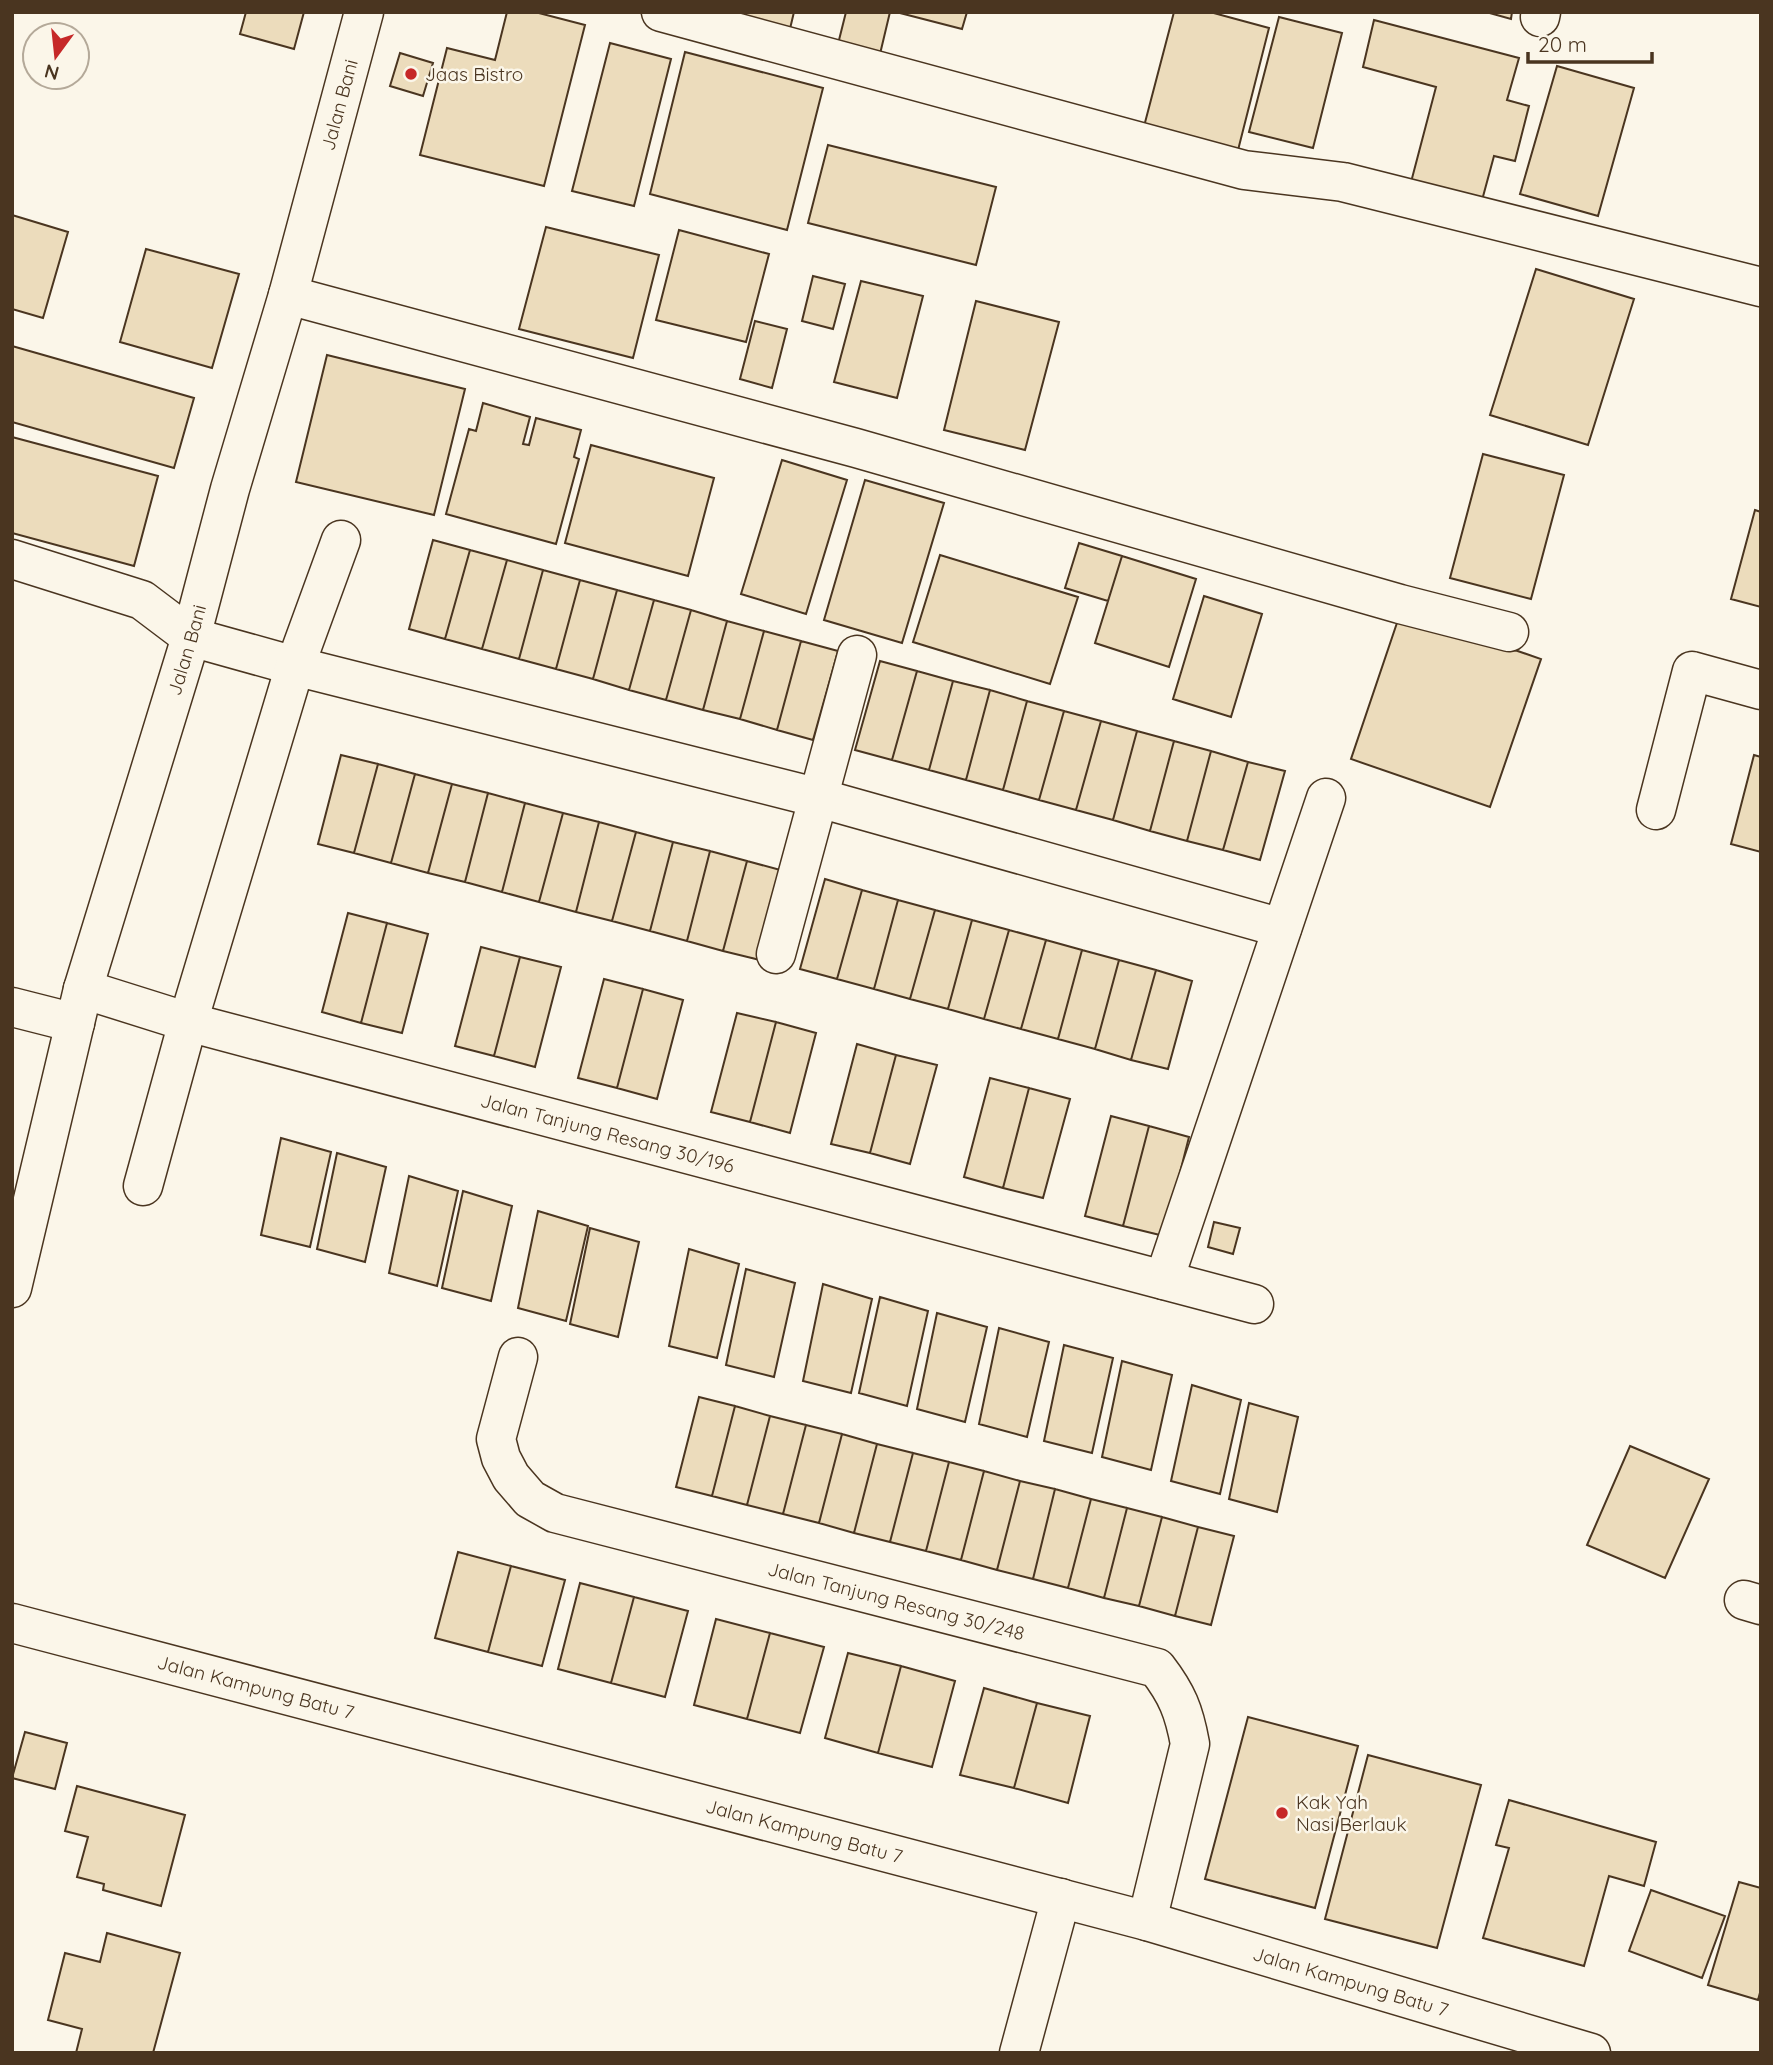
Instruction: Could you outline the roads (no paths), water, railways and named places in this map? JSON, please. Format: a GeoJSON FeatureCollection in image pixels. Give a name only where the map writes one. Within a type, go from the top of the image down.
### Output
{"type":"FeatureCollection","features":[{"type":"Feature","properties":{"kind":"street","name":"Jalan Bani"},"geometry":{"type":"LineString","coordinates":[[12,1288],[79,1006],[191,637],[230,489],[288,295],[364,12]]}},
{"type":"Feature","properties":{"kind":"street"},"geometry":{"type":"LineString","coordinates":[[661,12],[1244,170],[1343,181],[1761,287]]}},
{"type":"Feature","properties":{"kind":"street"},"geometry":{"type":"LineString","coordinates":[[288,295],[856,448],[1387,600],[1509,632]]}},
{"type":"Feature","properties":{"kind":"street"},"geometry":{"type":"LineString","coordinates":[[143,1186],[188,1022],[295,666],[341,540]]}},
{"type":"Feature","properties":{"kind":"street"},"geometry":{"type":"LineString","coordinates":[[12,559],[142,600],[191,637],[295,666],[819,798],[1282,928]]}},
{"type":"Feature","properties":{"kind":"street"},"geometry":{"type":"LineString","coordinates":[[776,954],[857,655]]}},
{"type":"Feature","properties":{"kind":"street"},"geometry":{"type":"LineString","coordinates":[[1656,810],[1692,671],[1761,690]]}},
{"type":"Feature","properties":{"kind":"street"},"geometry":{"type":"LineString","coordinates":[[1164,1280],[1326,798]]}},
{"type":"Feature","properties":{"kind":"street","name":"Jalan Tanjung Resang 30/196"},"geometry":{"type":"LineString","coordinates":[[12,1007],[79,1006],[188,1022],[1254,1304]]}},
{"type":"Feature","properties":{"kind":"street","name":"Jalan Tanjung Resang 30/248"},"geometry":{"type":"LineString","coordinates":[[518,1356],[496,1439],[501,1458],[511,1477],[530,1499],[555,1513],[1157,1668],[1177,1694],[1186,1719],[1190,1744],[1147,1921]]}},
{"type":"Feature","properties":{"kind":"street","name":"Jalan Kampung Batu 7"},"geometry":{"type":"LineString","coordinates":[[12,1623],[1147,1921],[1591,2053]]}},
{"type":"Feature","properties":{"kind":"street"},"geometry":{"type":"LineString","coordinates":[[1019,2053],[1061,1898]]}},
{"type":"Feature","properties":{"kind":"place","name":"Jaas Bistro"},"geometry":{"type":"Point","coordinates":[411,74]}},
{"type":"Feature","properties":{"kind":"place","name":"Kak Yah Nasi Berlauk"},"geometry":{"type":"Point","coordinates":[1282,1813]}}]}
